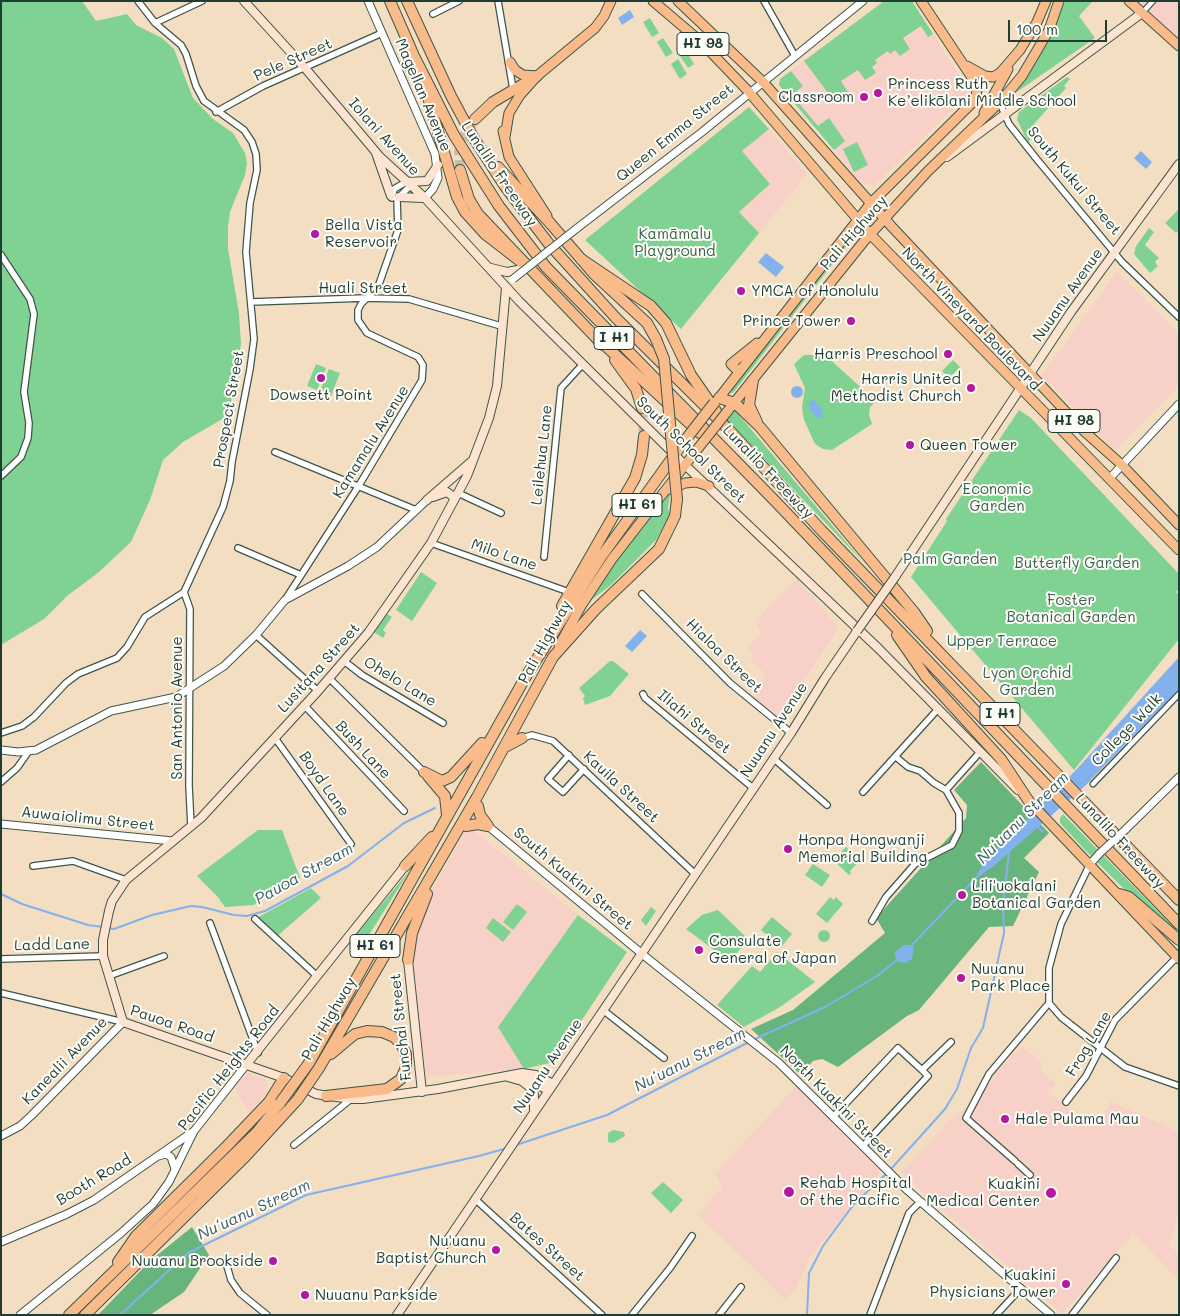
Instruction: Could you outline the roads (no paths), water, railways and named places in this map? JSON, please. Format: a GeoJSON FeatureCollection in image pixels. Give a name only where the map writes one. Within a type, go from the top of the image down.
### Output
{"type":"FeatureCollection","features":[{"type":"Feature","properties":{"kind":"highway","name":"Lunalilo Freeway"},"geometry":{"type":"LineString","coordinates":[[390,1],[442,114],[503,211],[540,259],[586,310],[775,501],[1179,924]]}},
{"type":"Feature","properties":{"kind":"highway","name":"Lunalilo Freeway"},"geometry":{"type":"LineString","coordinates":[[407,1],[451,96],[473,137],[518,205],[555,251],[615,316],[731,432],[822,531],[1179,900]]}},
{"type":"Feature","properties":{"kind":"highway"},"geometry":{"type":"LineString","coordinates":[[414,56],[457,196],[465,212],[485,234],[526,268]]}},
{"type":"Feature","properties":{"kind":"highway"},"geometry":{"type":"LineString","coordinates":[[475,119],[489,105],[537,76]]}},
{"type":"Feature","properties":{"kind":"highway"},"geometry":{"type":"LineString","coordinates":[[473,137],[581,259],[647,323],[664,359],[677,499],[674,516],[659,550],[596,609],[553,657]]}},
{"type":"Feature","properties":{"kind":"highway"},"geometry":{"type":"LineString","coordinates":[[460,170],[468,199],[478,214],[526,268],[597,338],[775,501]]}},
{"type":"Feature","properties":{"kind":"highway"},"geometry":{"type":"LineString","coordinates":[[581,259],[651,306],[661,317],[692,375],[731,432]]}},
{"type":"Feature","properties":{"kind":"highway"},"geometry":{"type":"LineString","coordinates":[[597,338],[623,369],[636,389],[642,408]]}},
{"type":"Feature","properties":{"kind":"highway"},"geometry":{"type":"LineString","coordinates":[[753,380],[749,405],[760,427]]}},
{"type":"Feature","properties":{"kind":"highway"},"geometry":{"type":"LineString","coordinates":[[717,401],[735,403],[760,427],[914,612],[943,655]]}},
{"type":"Feature","properties":{"kind":"highway","name":"Pali Highway"},"geometry":{"type":"LineString","coordinates":[[69,1315],[257,1132],[309,1063],[497,725],[535,663],[601,557],[683,443],[717,401]]}},
{"type":"Feature","properties":{"kind":"highway"},"geometry":{"type":"LineString","coordinates":[[535,663],[569,592],[635,478],[642,455],[644,436]]}},
{"type":"Feature","properties":{"kind":"highway"},"geometry":{"type":"LineString","coordinates":[[886,617],[920,670],[987,742],[1029,802]]}},
{"type":"Feature","properties":{"kind":"highway","name":"Pali Highway"},"geometry":{"type":"LineString","coordinates":[[85,1315],[290,1109],[319,1068],[496,763],[553,657]]}},
{"type":"Feature","properties":{"kind":"highway"},"geometry":{"type":"LineString","coordinates":[[424,772],[442,780],[451,776],[497,725]]}},
{"type":"Feature","properties":{"kind":"highway"},"geometry":{"type":"LineString","coordinates":[[505,747],[522,738]]}},
{"type":"Feature","properties":{"kind":"highway"},"geometry":{"type":"LineString","coordinates":[[408,960],[412,933],[423,901],[498,769],[496,763]]}},
{"type":"Feature","properties":{"kind":"highway"},"geometry":{"type":"LineString","coordinates":[[424,772],[445,796],[447,815]]}},
{"type":"Feature","properties":{"kind":"highway"},"geometry":{"type":"LineString","coordinates":[[478,806],[480,814],[488,826]]}},
{"type":"Feature","properties":{"kind":"highway"},"geometry":{"type":"LineString","coordinates":[[466,826],[478,824],[488,826]]}},
{"type":"Feature","properties":{"kind":"highway"},"geometry":{"type":"LineString","coordinates":[[406,866],[440,829]]}},
{"type":"Feature","properties":{"kind":"highway"},"geometry":{"type":"LineString","coordinates":[[1164,884],[1179,894]]}},
{"type":"Feature","properties":{"kind":"highway"},"geometry":{"type":"LineString","coordinates":[[1119,894],[1129,897],[1179,940]]}},
{"type":"Feature","properties":{"kind":"highway"},"geometry":{"type":"LineString","coordinates":[[319,1068],[350,1037],[367,1031],[382,1032],[394,1037],[402,1044],[406,1054],[404,1072],[401,1079],[388,1089],[326,1096]]}},
{"type":"Feature","properties":{"kind":"highway"},"geometry":{"type":"LineString","coordinates":[[105,1280],[136,1236],[227,1146],[268,1102],[284,1078]]}},
{"type":"Feature","properties":{"kind":"main road","name":"Iolani Avenue"},"geometry":{"type":"LineString","coordinates":[[244,1],[305,68],[375,151],[425,198],[506,288]]}},
{"type":"Feature","properties":{"kind":"main road"},"geometry":{"type":"LineString","coordinates":[[505,137],[514,103],[537,76],[595,28],[604,16],[611,1]]}},
{"type":"Feature","properties":{"kind":"main road","name":"HI 98"},"geometry":{"type":"LineString","coordinates":[[653,1],[700,41],[749,92],[870,234]]}},
{"type":"Feature","properties":{"kind":"main road","name":"HI 98"},"geometry":{"type":"LineString","coordinates":[[678,1],[763,82],[885,220]]}},
{"type":"Feature","properties":{"kind":"main road"},"geometry":{"type":"LineString","coordinates":[[921,1],[961,61],[981,75],[992,77],[1002,70],[1020,50]]}},
{"type":"Feature","properties":{"kind":"main road"},"geometry":{"type":"LineString","coordinates":[[982,117],[996,88],[1020,50],[1046,1]]}},
{"type":"Feature","properties":{"kind":"main road","name":"Pali Highway"},"geometry":{"type":"LineString","coordinates":[[553,657],[581,606],[656,503],[870,234],[885,220],[928,171],[982,117],[1002,100],[1022,76],[1050,30],[1059,1]]}},
{"type":"Feature","properties":{"kind":"main road"},"geometry":{"type":"LineString","coordinates":[[1129,1],[1179,46]]}},
{"type":"Feature","properties":{"kind":"main road"},"geometry":{"type":"LineString","coordinates":[[928,171],[1142,13]]}},
{"type":"Feature","properties":{"kind":"main road","name":"Pali Highway"},"geometry":{"type":"LineString","coordinates":[[717,401],[871,203],[976,99],[976,86],[961,61]]}},
{"type":"Feature","properties":{"kind":"main road"},"geometry":{"type":"LineString","coordinates":[[510,62],[515,70],[523,75],[537,76]]}},
{"type":"Feature","properties":{"kind":"main road"},"geometry":{"type":"LineString","coordinates":[[513,89],[501,123],[508,157],[543,209],[550,223]]}},
{"type":"Feature","properties":{"kind":"main road"},"geometry":{"type":"LineString","coordinates":[[375,151],[395,196],[425,198]]}},
{"type":"Feature","properties":{"kind":"main road","name":"Nuuanu Avenue"},"geometry":{"type":"LineString","coordinates":[[396,1315],[694,873],[791,733],[825,678],[1030,373],[1115,251],[1179,164]]}},
{"type":"Feature","properties":{"kind":"main road"},"geometry":{"type":"LineString","coordinates":[[408,184],[427,181],[438,165]]}},
{"type":"Feature","properties":{"kind":"main road","name":"North Vineyard Boulevard"},"geometry":{"type":"LineString","coordinates":[[885,220],[1085,432],[1122,465],[1179,525]]}},
{"type":"Feature","properties":{"kind":"main road","name":"North Vineyard Boulevard"},"geometry":{"type":"LineString","coordinates":[[870,234],[1179,550]]}},
{"type":"Feature","properties":{"kind":"main road"},"geometry":{"type":"LineString","coordinates":[[487,266],[511,276],[526,268]]}},
{"type":"Feature","properties":{"kind":"main road","name":"Lusitana Street"},"geometry":{"type":"LineString","coordinates":[[123,1022],[103,956],[103,940],[112,901],[126,880],[214,805],[318,691],[386,609],[431,543],[456,496],[489,418],[497,386],[501,326],[506,288]]}},
{"type":"Feature","properties":{"kind":"main road","name":"South School Street"},"geometry":{"type":"LineString","coordinates":[[506,288],[685,465],[709,486],[938,709],[1029,802]]}},
{"type":"Feature","properties":{"kind":"main road"},"geometry":{"type":"LineString","coordinates":[[427,500],[472,461]]}},
{"type":"Feature","properties":{"kind":"main road"},"geometry":{"type":"LineString","coordinates":[[656,503],[671,488],[683,484],[696,482],[709,486]]}},
{"type":"Feature","properties":{"kind":"main road"},"geometry":{"type":"LineString","coordinates":[[427,500],[447,492],[456,496]]}},
{"type":"Feature","properties":{"kind":"main road"},"geometry":{"type":"LineString","coordinates":[[1029,802],[1119,894],[1178,958]]}},
{"type":"Feature","properties":{"kind":"main road","name":"Pacific Heights Road"},"geometry":{"type":"LineString","coordinates":[[246,1065],[258,1053],[317,976],[406,866]]}},
{"type":"Feature","properties":{"kind":"main road","name":"Funchal Street"},"geometry":{"type":"LineString","coordinates":[[408,960],[422,1092]]}},
{"type":"Feature","properties":{"kind":"main road","name":"Pauoa Road"},"geometry":{"type":"LineString","coordinates":[[123,1022],[284,1078],[316,1094],[326,1096],[351,1099],[422,1092],[506,1076],[530,1074],[551,1087]]}},
{"type":"Feature","properties":{"kind":"main road"},"geometry":{"type":"LineString","coordinates":[[506,1076],[522,1081],[531,1088],[534,1095],[534,1112]]}},
{"type":"Feature","properties":{"kind":"street","name":"Prospect Street"},"geometry":{"type":"LineString","coordinates":[[138,1],[155,23],[181,45],[186,54],[196,86],[204,101],[216,112],[244,130],[252,142],[256,154],[257,170],[250,203],[246,245],[254,339],[250,370],[230,481],[223,507],[184,592]]}},
{"type":"Feature","properties":{"kind":"street"},"geometry":{"type":"LineString","coordinates":[[155,23],[202,1]]}},
{"type":"Feature","properties":{"kind":"street","name":"Magellan Avenue"},"geometry":{"type":"LineString","coordinates":[[368,1],[428,134],[438,165],[438,178],[433,189],[425,198]]}},
{"type":"Feature","properties":{"kind":"street"},"geometry":{"type":"LineString","coordinates":[[432,14],[459,1]]}},
{"type":"Feature","properties":{"kind":"street"},"geometry":{"type":"LineString","coordinates":[[498,1],[510,62],[513,89]]}},
{"type":"Feature","properties":{"kind":"street"},"geometry":{"type":"LineString","coordinates":[[764,1],[795,56]]}},
{"type":"Feature","properties":{"kind":"street","name":"Queen Emma Street"},"geometry":{"type":"LineString","coordinates":[[526,268],[702,132],[863,1]]}},
{"type":"Feature","properties":{"kind":"street"},"geometry":{"type":"LineString","coordinates":[[1142,13],[1153,1]]}},
{"type":"Feature","properties":{"kind":"street","name":"Pele Street"},"geometry":{"type":"LineString","coordinates":[[216,112],[262,86],[382,33]]}},
{"type":"Feature","properties":{"kind":"street","name":"South Kukui Street"},"geometry":{"type":"LineString","coordinates":[[1002,100],[1009,124],[1035,156],[1140,280],[1179,317]]}},
{"type":"Feature","properties":{"kind":"street"},"geometry":{"type":"LineString","coordinates":[[395,196],[394,189],[408,184]]}},
{"type":"Feature","properties":{"kind":"street"},"geometry":{"type":"LineString","coordinates":[[395,196],[408,184]]}},
{"type":"Feature","properties":{"kind":"street","name":"Kamamalu Avenue"},"geometry":{"type":"LineString","coordinates":[[285,600],[419,389],[424,373],[421,361],[416,355],[367,333],[358,320],[358,310],[366,298],[378,287],[398,230],[395,196]]}},
{"type":"Feature","properties":{"kind":"street"},"geometry":{"type":"LineString","coordinates":[[1,255],[30,298],[34,314],[24,392],[29,424],[28,438],[21,457],[1,476]]}},
{"type":"Feature","properties":{"kind":"street"},"geometry":{"type":"LineString","coordinates":[[506,288],[511,276]]}},
{"type":"Feature","properties":{"kind":"street","name":"Huali Street"},"geometry":{"type":"LineString","coordinates":[[250,302],[366,298],[409,299],[501,326]]}},
{"type":"Feature","properties":{"kind":"street","name":"Leilehua Lane"},"geometry":{"type":"LineString","coordinates":[[544,557],[561,388],[583,364]]}},
{"type":"Feature","properties":{"kind":"street"},"geometry":{"type":"LineString","coordinates":[[1110,478],[1179,404]]}},
{"type":"Feature","properties":{"kind":"street"},"geometry":{"type":"LineString","coordinates":[[275,452],[416,510]]}},
{"type":"Feature","properties":{"kind":"street"},"geometry":{"type":"LineString","coordinates":[[456,496],[501,513]]}},
{"type":"Feature","properties":{"kind":"street"},"geometry":{"type":"LineString","coordinates":[[1,750],[29,751],[47,745],[111,711],[176,698],[224,666],[256,635],[285,600],[348,566],[377,547],[427,500]]}},
{"type":"Feature","properties":{"kind":"street","name":"Milo Lane"},"geometry":{"type":"LineString","coordinates":[[431,543],[569,592]]}},
{"type":"Feature","properties":{"kind":"street"},"geometry":{"type":"LineString","coordinates":[[238,548],[302,575]]}},
{"type":"Feature","properties":{"kind":"street"},"geometry":{"type":"LineString","coordinates":[[1,733],[22,726],[34,717],[66,683],[78,674],[117,658],[127,647],[145,617],[184,592]]}},
{"type":"Feature","properties":{"kind":"street","name":"San Antonio Avenue"},"geometry":{"type":"LineString","coordinates":[[184,592],[190,609],[191,826]]}},
{"type":"Feature","properties":{"kind":"street","name":"Hialoa Street"},"geometry":{"type":"LineString","coordinates":[[642,594],[730,683],[791,733]]}},
{"type":"Feature","properties":{"kind":"street"},"geometry":{"type":"LineString","coordinates":[[256,635],[318,691]]}},
{"type":"Feature","properties":{"kind":"street","name":"Ohelo Lane"},"geometry":{"type":"LineString","coordinates":[[344,661],[362,675],[443,723]]}},
{"type":"Feature","properties":{"kind":"street"},"geometry":{"type":"LineString","coordinates":[[329,678],[424,772]]}},
{"type":"Feature","properties":{"kind":"street","name":"Iliahi Street"},"geometry":{"type":"LineString","coordinates":[[643,694],[645,698],[753,788]]}},
{"type":"Feature","properties":{"kind":"street","name":"College Walk"},"geometry":{"type":"LineString","coordinates":[[1093,784],[1179,694]]}},
{"type":"Feature","properties":{"kind":"street","name":"Bush Lane"},"geometry":{"type":"LineString","coordinates":[[304,705],[404,811]]}},
{"type":"Feature","properties":{"kind":"street"},"geometry":{"type":"LineString","coordinates":[[863,792],[938,709]]}},
{"type":"Feature","properties":{"kind":"street","name":"Kauila Street"},"geometry":{"type":"LineString","coordinates":[[522,738],[532,735],[542,736],[553,741],[694,873]]}},
{"type":"Feature","properties":{"kind":"street","name":"Boyd Lane"},"geometry":{"type":"LineString","coordinates":[[275,738],[351,844]]}},
{"type":"Feature","properties":{"kind":"street"},"geometry":{"type":"LineString","coordinates":[[1,782],[16,768],[29,751]]}},
{"type":"Feature","properties":{"kind":"street"},"geometry":{"type":"LineString","coordinates":[[946,790],[980,752]]}},
{"type":"Feature","properties":{"kind":"street"},"geometry":{"type":"LineString","coordinates":[[569,755],[548,779],[563,792],[584,769]]}},
{"type":"Feature","properties":{"kind":"street"},"geometry":{"type":"LineString","coordinates":[[872,921],[886,897],[915,864],[952,845],[959,831],[959,814],[946,790],[920,771],[908,768],[896,757]]}},
{"type":"Feature","properties":{"kind":"street"},"geometry":{"type":"LineString","coordinates":[[773,758],[827,804]]}},
{"type":"Feature","properties":{"kind":"street"},"geometry":{"type":"LineString","coordinates":[[1030,1175],[966,1118],[989,1074],[1048,1003],[1049,968],[1061,924],[1090,864],[1179,778]]}},
{"type":"Feature","properties":{"kind":"street","name":"Auwaiolimu Street"},"geometry":{"type":"LineString","coordinates":[[1,824],[172,841]]}},
{"type":"Feature","properties":{"kind":"street","name":"South Kuakini Street"},"geometry":{"type":"LineString","coordinates":[[488,826],[641,953]]}},
{"type":"Feature","properties":{"kind":"street"},"geometry":{"type":"LineString","coordinates":[[33,866],[73,861],[126,880]]}},
{"type":"Feature","properties":{"kind":"street"},"geometry":{"type":"LineString","coordinates":[[255,918],[317,976]]}},
{"type":"Feature","properties":{"kind":"street"},"geometry":{"type":"LineString","coordinates":[[210,924],[258,1053]]}},
{"type":"Feature","properties":{"kind":"street","name":"North Kuakini Street"},"geometry":{"type":"LineString","coordinates":[[641,953],[779,1063],[863,1146],[878,1164],[1051,1315]]}},
{"type":"Feature","properties":{"kind":"street","name":"Ladd Lane"},"geometry":{"type":"LineString","coordinates":[[1,959],[103,956]]}},
{"type":"Feature","properties":{"kind":"street"},"geometry":{"type":"LineString","coordinates":[[109,976],[164,956]]}},
{"type":"Feature","properties":{"kind":"street","name":"Frog Lane"},"geometry":{"type":"LineString","coordinates":[[1066,1102],[1086,1076],[1115,1020],[1178,958]]}},
{"type":"Feature","properties":{"kind":"street","name":"Pauoa Road"},"geometry":{"type":"LineString","coordinates":[[1,993],[123,1022]]}},
{"type":"Feature","properties":{"kind":"street"},"geometry":{"type":"LineString","coordinates":[[1048,1003],[1061,1017],[1125,1067],[1179,1086]]}},
{"type":"Feature","properties":{"kind":"street"},"geometry":{"type":"LineString","coordinates":[[603,1010],[664,1058]]}},
{"type":"Feature","properties":{"kind":"street","name":"Kanealii Avenue"},"geometry":{"type":"LineString","coordinates":[[1,1136],[20,1126],[32,1115],[123,1022]]}},
{"type":"Feature","properties":{"kind":"street"},"geometry":{"type":"LineString","coordinates":[[922,1070],[951,1042]]}},
{"type":"Feature","properties":{"kind":"street"},"geometry":{"type":"LineString","coordinates":[[833,1117],[898,1048],[922,1070],[928,1076],[863,1146]]}},
{"type":"Feature","properties":{"kind":"street","name":"Pacific Heights Road"},"geometry":{"type":"LineString","coordinates":[[20,1315],[140,1217],[161,1193],[194,1131],[246,1065]]}},
{"type":"Feature","properties":{"kind":"street"},"geometry":{"type":"LineString","coordinates":[[294,1145],[351,1099]]}},
{"type":"Feature","properties":{"kind":"street","name":"Booth Road"},"geometry":{"type":"LineString","coordinates":[[1,1242],[80,1208],[111,1190],[194,1131]]}},
{"type":"Feature","properties":{"kind":"street"},"geometry":{"type":"LineString","coordinates":[[155,1158],[166,1154],[173,1160],[175,1169]]}},
{"type":"Feature","properties":{"kind":"street","name":"Bates Street"},"geometry":{"type":"LineString","coordinates":[[475,1199],[602,1315]]}},
{"type":"Feature","properties":{"kind":"street"},"geometry":{"type":"LineString","coordinates":[[870,1315],[909,1214],[920,1202]]}},
{"type":"Feature","properties":{"kind":"street"},"geometry":{"type":"LineString","coordinates":[[632,1315],[670,1268],[692,1236]]}},
{"type":"Feature","properties":{"kind":"street"},"geometry":{"type":"LineString","coordinates":[[1072,1315],[1116,1258]]}},
{"type":"Feature","properties":{"kind":"street"},"geometry":{"type":"LineString","coordinates":[[227,1266],[231,1280],[240,1292],[267,1315]]}},
{"type":"Feature","properties":{"kind":"street"},"geometry":{"type":"LineString","coordinates":[[719,1315],[741,1288]]}},
{"type":"Feature","properties":{"kind":"street"},"geometry":{"type":"LineString","coordinates":[[996,1315],[1021,1288]]}},
{"type":"Feature","properties":{"kind":"water"},"geometry":{"type":"Polygon","coordinates":[[[630,10],[634,17],[622,25],[618,18],[630,10]]]}},
{"type":"Feature","properties":{"kind":"water"},"geometry":{"type":"Polygon","coordinates":[[[1141,151],[1152,162],[1146,169],[1134,158],[1141,151]]]}},
{"type":"Feature","properties":{"kind":"water"},"geometry":{"type":"Polygon","coordinates":[[[766,253],[784,267],[776,277],[758,262],[766,253]]]}},
{"type":"Feature","properties":{"kind":"water"},"geometry":{"type":"Polygon","coordinates":[[[795,386],[799,386],[803,392],[799,398],[795,398],[791,394],[791,390],[795,386]]]}},
{"type":"Feature","properties":{"kind":"water"},"geometry":{"type":"Polygon","coordinates":[[[814,400],[822,409],[823,418],[817,418],[811,411],[809,402],[814,400]]]}},
{"type":"Feature","properties":{"kind":"water"},"geometry":{"type":"Polygon","coordinates":[[[640,630],[647,636],[632,652],[625,646],[640,630]]]}},
{"type":"Feature","properties":{"kind":"water"},"geometry":{"type":"Polygon","coordinates":[[[1179,657],[1179,689],[1086,785],[995,865],[974,880],[985,861],[1075,771],[1179,657]]]}},
{"type":"Feature","properties":{"kind":"water"},"geometry":{"type":"Polygon","coordinates":[[[904,945],[912,945],[914,949],[912,959],[906,963],[897,961],[894,953],[904,945]]]}},
{"type":"Feature","properties":{"kind":"waterway","name":"Pauoa Stream"},"geometry":{"type":"LineString","coordinates":[[108,928],[114,929],[152,915],[191,906],[247,916],[265,911],[348,866],[404,823],[435,808]]}},
{"type":"Feature","properties":{"kind":"waterway"},"geometry":{"type":"LineString","coordinates":[[1037,826],[1043,832]]}},
{"type":"Feature","properties":{"kind":"waterway"},"geometry":{"type":"LineString","coordinates":[[891,1169],[945,1109],[957,1089],[971,1048],[983,1028],[1004,933],[1003,907],[1009,852]]}},
{"type":"Feature","properties":{"kind":"waterway","name":"Nuʻuanu Stream"},"geometry":{"type":"LineString","coordinates":[[911,946],[975,879]]}},
{"type":"Feature","properties":{"kind":"waterway","name":"Pauoa Stream"},"geometry":{"type":"LineString","coordinates":[[1,894],[22,904],[88,925],[103,927]]}},
{"type":"Feature","properties":{"kind":"waterway","name":"Nuʻuanu Stream"},"geometry":{"type":"LineString","coordinates":[[753,1040],[825,1007],[877,976],[897,960]]}},
{"type":"Feature","properties":{"kind":"waterway","name":"Nuʻuanu Stream"},"geometry":{"type":"LineString","coordinates":[[516,1145],[607,1115],[749,1042]]}},
{"type":"Feature","properties":{"kind":"waterway","name":"Nuʻuanu Stream"},"geometry":{"type":"LineString","coordinates":[[120,1315],[188,1253],[306,1195],[507,1148]]}},
{"type":"Feature","properties":{"kind":"waterway"},"geometry":{"type":"LineString","coordinates":[[807,1315],[809,1273],[823,1246],[854,1204],[887,1173]]}},
{"type":"Feature","properties":{"kind":"tunnel"},"geometry":{"type":"LineString","coordinates":[[460,170],[459,152],[464,136],[475,119]]}},
{"type":"Feature","properties":{"kind":"tunnel"},"geometry":{"type":"LineString","coordinates":[[642,408],[644,436]]}},
{"type":"Feature","properties":{"kind":"place","name":"Princess Ruth Ke’elikōlani Middle School"},"geometry":{"type":"Point","coordinates":[878,93]}},
{"type":"Feature","properties":{"kind":"place","name":"Classroom"},"geometry":{"type":"Point","coordinates":[864,97]}},
{"type":"Feature","properties":{"kind":"place","name":"Bella Vista Reservoir"},"geometry":{"type":"Point","coordinates":[315,234]}},
{"type":"Feature","properties":{"kind":"place","name":"YMCA of Honolulu"},"geometry":{"type":"Point","coordinates":[741,291]}},
{"type":"Feature","properties":{"kind":"place","name":"Prince Tower"},"geometry":{"type":"Point","coordinates":[851,321]}},
{"type":"Feature","properties":{"kind":"place","name":"Harris Preschool"},"geometry":{"type":"Point","coordinates":[948,354]}},
{"type":"Feature","properties":{"kind":"place","name":"Dowsett Point"},"geometry":{"type":"Point","coordinates":[321,378]}},
{"type":"Feature","properties":{"kind":"place","name":"Harris United Methodist Church"},"geometry":{"type":"Point","coordinates":[971,388]}},
{"type":"Feature","properties":{"kind":"place","name":"Queen Tower"},"geometry":{"type":"Point","coordinates":[910,445]}},
{"type":"Feature","properties":{"kind":"place","name":"Honpa Hongwanji Memorial Building"},"geometry":{"type":"Point","coordinates":[788,849]}},
{"type":"Feature","properties":{"kind":"place","name":"Lili'uokalani Botanical Garden"},"geometry":{"type":"Point","coordinates":[962,895]}},
{"type":"Feature","properties":{"kind":"place","name":"Consulate General of Japan"},"geometry":{"type":"Point","coordinates":[699,950]}},
{"type":"Feature","properties":{"kind":"place","name":"Nuuanu Park Place"},"geometry":{"type":"Point","coordinates":[961,978]}},
{"type":"Feature","properties":{"kind":"place","name":"Hale Pulama Mau"},"geometry":{"type":"Point","coordinates":[1005,1119]}},
{"type":"Feature","properties":{"kind":"place","name":"Rehab Hospital of the Pacific"},"geometry":{"type":"Point","coordinates":[789,1192]}},
{"type":"Feature","properties":{"kind":"place","name":"Kuakini Medical Center"},"geometry":{"type":"Point","coordinates":[1051,1193]}},
{"type":"Feature","properties":{"kind":"place","name":"Nu'uanu Baptist Church"},"geometry":{"type":"Point","coordinates":[496,1250]}},
{"type":"Feature","properties":{"kind":"place","name":"Nuuanu Brookside"},"geometry":{"type":"Point","coordinates":[273,1261]}},
{"type":"Feature","properties":{"kind":"place","name":"Kuakini Physicians Tower"},"geometry":{"type":"Point","coordinates":[1066,1284]}},
{"type":"Feature","properties":{"kind":"place","name":"Nuuanu Parkside"},"geometry":{"type":"Point","coordinates":[305,1295]}},
{"type":"Feature","properties":{"kind":"park label","name":"Kamāmalu Playground"},"geometry":{"type":"Point","coordinates":[675,242]}},
{"type":"Feature","properties":{"kind":"park label","name":"Economic Garden"},"geometry":{"type":"Point","coordinates":[997,498]}},
{"type":"Feature","properties":{"kind":"park label","name":"Palm Garden"},"geometry":{"type":"Point","coordinates":[950,559]}},
{"type":"Feature","properties":{"kind":"park label","name":"Butterfly Garden"},"geometry":{"type":"Point","coordinates":[1077,563]}},
{"type":"Feature","properties":{"kind":"park label","name":"Foster Botanical Garden"},"geometry":{"type":"Point","coordinates":[1071,608]}},
{"type":"Feature","properties":{"kind":"park label","name":"Upper Terrace"},"geometry":{"type":"Point","coordinates":[1002,641]}},
{"type":"Feature","properties":{"kind":"park label","name":"Lyon Orchid Garden"},"geometry":{"type":"Point","coordinates":[1027,682]}}]}
